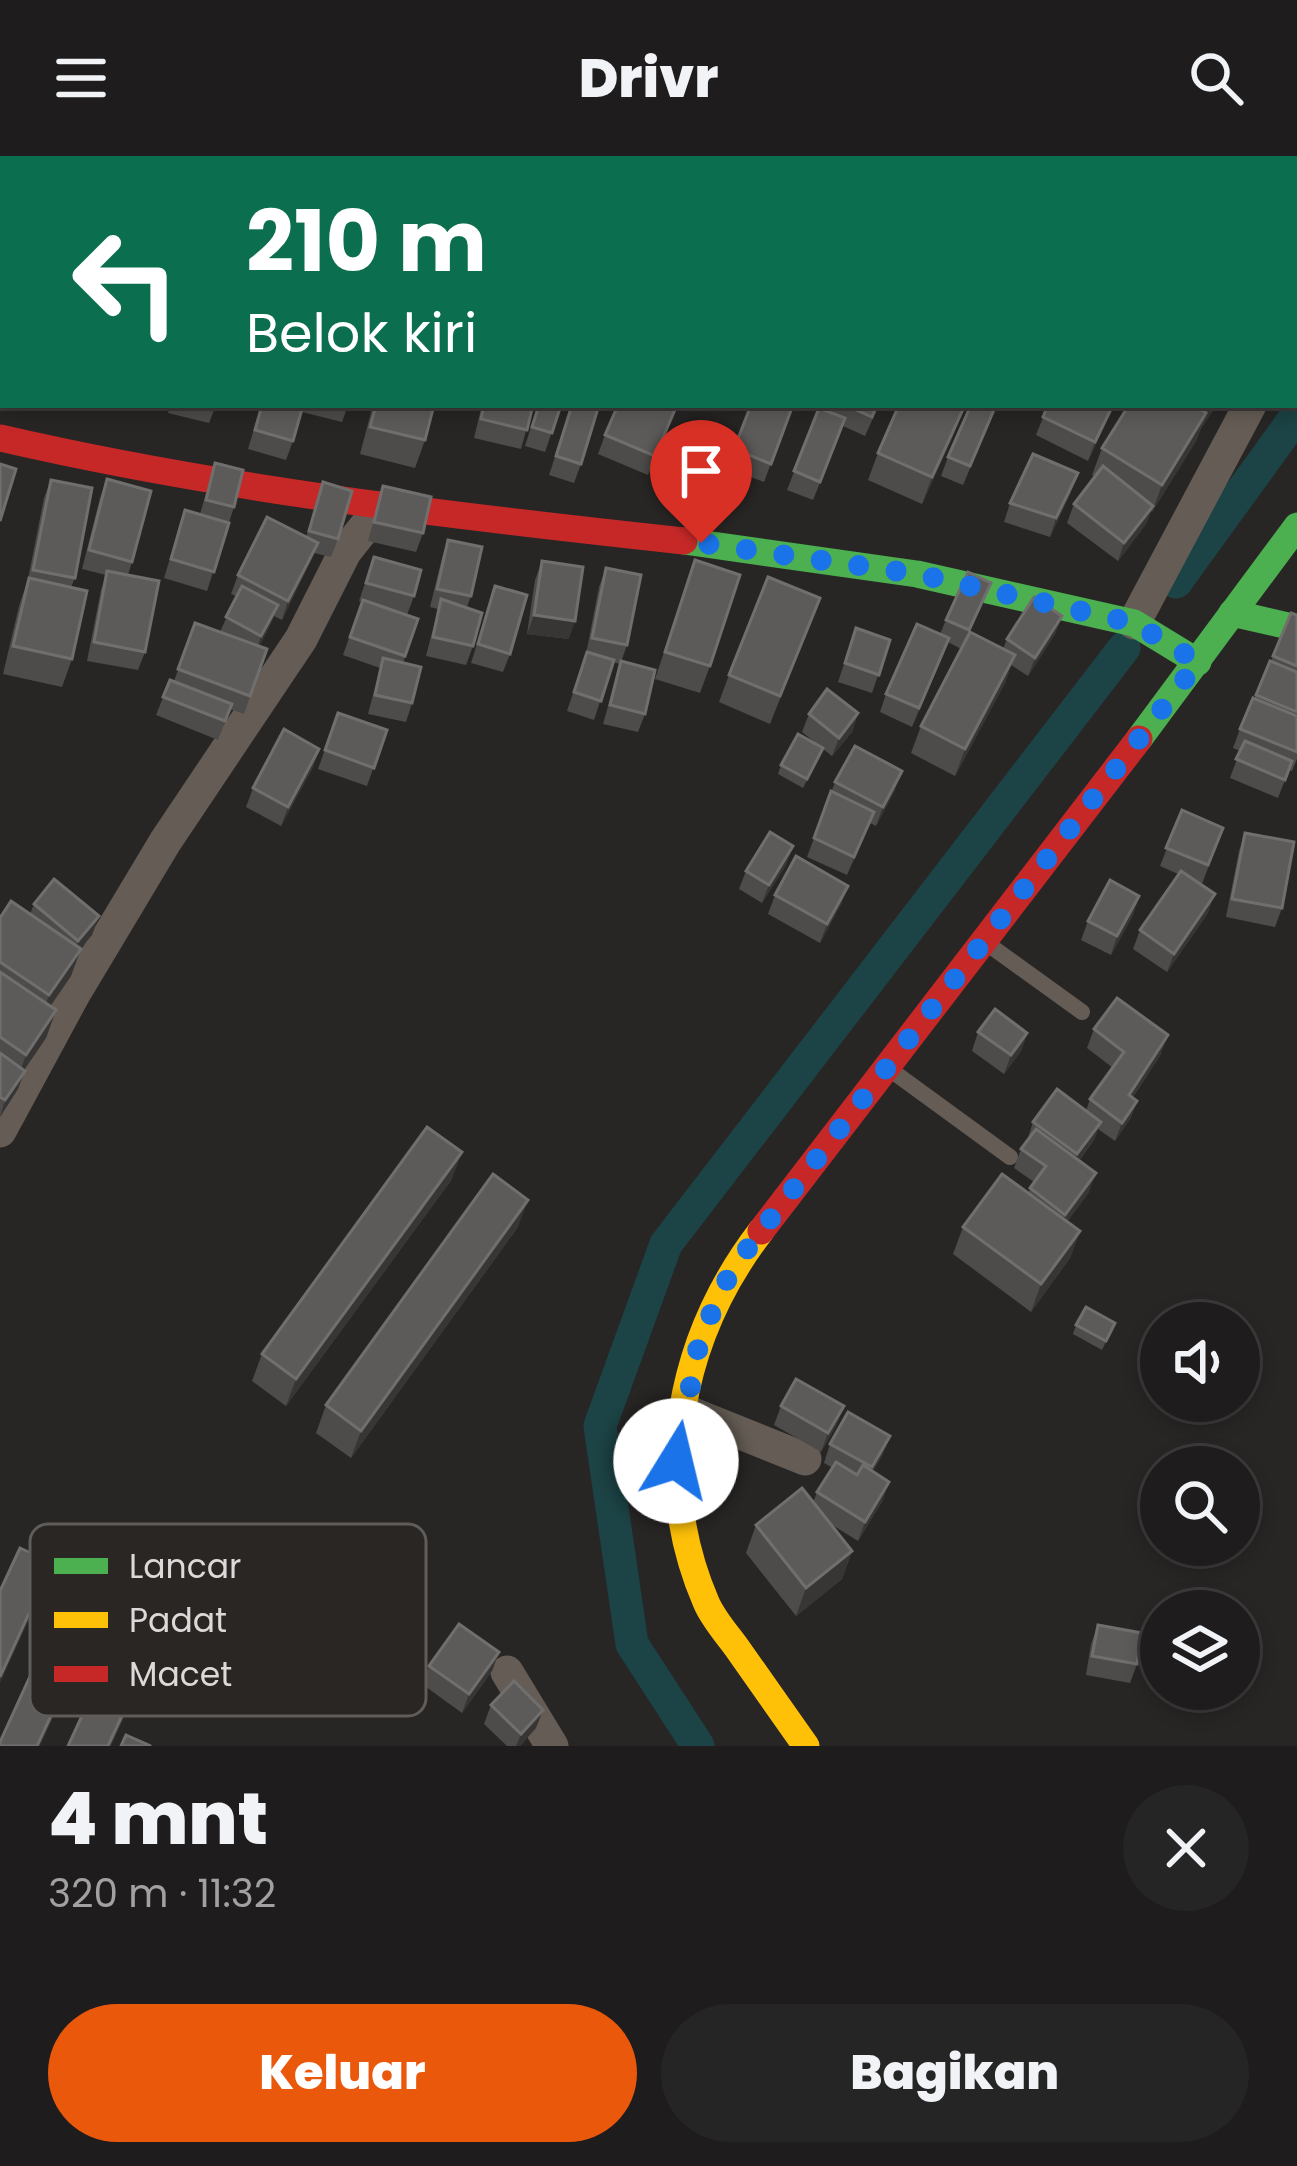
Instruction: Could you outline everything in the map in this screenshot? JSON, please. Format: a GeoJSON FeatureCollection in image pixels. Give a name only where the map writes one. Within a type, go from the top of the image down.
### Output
{"type":"FeatureCollection","features":[{"type":"Feature","properties":{"kind":"street"},"geometry":{"type":"LineString","coordinates":[[1134,623],[1248,408]]}},
{"type":"Feature","properties":{"kind":"street"},"geometry":{"type":"LineString","coordinates":[[0,438],[116,466],[380,508],[701,543],[917,574],[1134,623],[1198,662]]}},
{"type":"Feature","properties":{"kind":"street"},"geometry":{"type":"LineString","coordinates":[[0,1131],[74,994],[165,842],[302,639],[345,552],[380,508]]}},
{"type":"Feature","properties":{"kind":"street"},"geometry":{"type":"LineString","coordinates":[[806,1746],[709,1607],[682,1534],[676,1461],[700,1338],[732,1269],[1297,526]]}},
{"type":"Feature","properties":{"kind":"street"},"geometry":{"type":"LineString","coordinates":[[1232,613],[1297,628]]}},
{"type":"Feature","properties":{"kind":"street"},"geometry":{"type":"LineString","coordinates":[[683,1410],[805,1459]]}},
{"type":"Feature","properties":{"kind":"street"},"geometry":{"type":"LineString","coordinates":[[507,1672],[552,1746]]}},
{"type":"Feature","properties":{"kind":"lane"},"geometry":{"type":"LineString","coordinates":[[985,942],[1082,1012]]}},
{"type":"Feature","properties":{"kind":"lane"},"geometry":{"type":"LineString","coordinates":[[887,1067],[1010,1157]]}},
{"type":"Feature","properties":{"kind":"building"},"geometry":{"type":"Polygon","coordinates":[[[261,408],[302,409],[293,441],[255,430],[261,408]]]}},
{"type":"Feature","properties":{"kind":"building"},"geometry":{"type":"Polygon","coordinates":[[[375,408],[433,408],[425,440],[370,427],[375,408]]]}},
{"type":"Feature","properties":{"kind":"building"},"geometry":{"type":"Polygon","coordinates":[[[483,408],[532,408],[527,430],[481,419],[483,408]]]}},
{"type":"Feature","properties":{"kind":"building"},"geometry":{"type":"Polygon","coordinates":[[[538,408],[560,408],[552,433],[532,427],[538,408]]]}},
{"type":"Feature","properties":{"kind":"building"},"geometry":{"type":"Polygon","coordinates":[[[571,408],[598,408],[581,464],[556,456],[571,408]]]}},
{"type":"Feature","properties":{"kind":"building"},"geometry":{"type":"Polygon","coordinates":[[[617,408],[676,408],[655,456],[605,435],[617,408]]]}},
{"type":"Feature","properties":{"kind":"building"},"geometry":{"type":"Polygon","coordinates":[[[750,408],[792,408],[771,464],[734,449],[750,408]]]}},
{"type":"Feature","properties":{"kind":"building"},"geometry":{"type":"Polygon","coordinates":[[[819,408],[845,418],[820,482],[794,471],[819,408]]]}},
{"type":"Feature","properties":{"kind":"building"},"geometry":{"type":"Polygon","coordinates":[[[852,408],[876,408],[872,417],[852,408]]]}},
{"type":"Feature","properties":{"kind":"building"},"geometry":{"type":"Polygon","coordinates":[[[898,408],[964,408],[932,477],[878,453],[898,408]]]}},
{"type":"Feature","properties":{"kind":"building"},"geometry":{"type":"Polygon","coordinates":[[[970,408],[995,408],[970,466],[948,457],[970,408]]]}},
{"type":"Feature","properties":{"kind":"building"},"geometry":{"type":"Polygon","coordinates":[[[1047,408],[1112,408],[1095,442],[1043,417],[1047,408]]]}},
{"type":"Feature","properties":{"kind":"building"},"geometry":{"type":"Polygon","coordinates":[[[1127,408],[1198,408],[1206,413],[1162,485],[1102,448],[1127,408]]]}},
{"type":"Feature","properties":{"kind":"building"},"geometry":{"type":"Polygon","coordinates":[[[1033,454],[1078,473],[1056,518],[1010,503],[1033,454]]]}},
{"type":"Feature","properties":{"kind":"building"},"geometry":{"type":"Polygon","coordinates":[[[215,463],[243,470],[234,507],[206,500],[215,463]]]}},
{"type":"Feature","properties":{"kind":"building"},"geometry":{"type":"Polygon","coordinates":[[[0,464],[16,469],[0,521],[0,464]]]}},
{"type":"Feature","properties":{"kind":"building"},"geometry":{"type":"Polygon","coordinates":[[[1103,466],[1153,506],[1124,543],[1074,504],[1103,466]]]}},
{"type":"Feature","properties":{"kind":"building"},"geometry":{"type":"Polygon","coordinates":[[[107,479],[151,491],[132,562],[89,550],[107,479]]]}},
{"type":"Feature","properties":{"kind":"building"},"geometry":{"type":"Polygon","coordinates":[[[51,480],[92,488],[75,578],[33,570],[51,480]]]}},
{"type":"Feature","properties":{"kind":"building"},"geometry":{"type":"Polygon","coordinates":[[[323,482],[352,491],[338,539],[309,531],[323,482]]]}},
{"type":"Feature","properties":{"kind":"building"},"geometry":{"type":"Polygon","coordinates":[[[383,486],[431,497],[423,533],[374,522],[383,486]]]}},
{"type":"Feature","properties":{"kind":"building"},"geometry":{"type":"Polygon","coordinates":[[[185,510],[229,523],[214,572],[171,559],[185,510]]]}},
{"type":"Feature","properties":{"kind":"building"},"geometry":{"type":"Polygon","coordinates":[[[267,517],[318,543],[288,601],[238,575],[267,517]]]}},
{"type":"Feature","properties":{"kind":"building"},"geometry":{"type":"Polygon","coordinates":[[[448,540],[482,547],[471,596],[437,589],[448,540]]]}},
{"type":"Feature","properties":{"kind":"building"},"geometry":{"type":"Polygon","coordinates":[[[374,557],[421,570],[414,596],[366,583],[374,557]]]}},
{"type":"Feature","properties":{"kind":"building"},"geometry":{"type":"Polygon","coordinates":[[[695,560],[740,575],[710,666],[665,652],[695,560]]]}},
{"type":"Feature","properties":{"kind":"building"},"geometry":{"type":"Polygon","coordinates":[[[542,561],[583,567],[575,621],[534,615],[542,561]]]}},
{"type":"Feature","properties":{"kind":"building"},"geometry":{"type":"Polygon","coordinates":[[[606,568],[641,575],[627,645],[592,638],[606,568]]]}},
{"type":"Feature","properties":{"kind":"building"},"geometry":{"type":"Polygon","coordinates":[[[107,571],[159,581],[145,652],[94,642],[107,571]]]}},
{"type":"Feature","properties":{"kind":"building"},"geometry":{"type":"Polygon","coordinates":[[[968,572],[991,583],[969,630],[946,620],[968,572]]]}},
{"type":"Feature","properties":{"kind":"building"},"geometry":{"type":"Polygon","coordinates":[[[768,577],[820,598],[780,696],[729,675],[768,577]]]}},
{"type":"Feature","properties":{"kind":"building"},"geometry":{"type":"Polygon","coordinates":[[[29,578],[87,591],[72,659],[13,646],[29,578]]]}},
{"type":"Feature","properties":{"kind":"building"},"geometry":{"type":"Polygon","coordinates":[[[242,586],[278,605],[261,636],[226,617],[242,586]]]}},
{"type":"Feature","properties":{"kind":"building"},"geometry":{"type":"Polygon","coordinates":[[[495,586],[527,595],[510,654],[478,644],[495,586]]]}},
{"type":"Feature","properties":{"kind":"building"},"geometry":{"type":"Polygon","coordinates":[[[1034,597],[1062,616],[1035,658],[1007,639],[1034,597]]]}},
{"type":"Feature","properties":{"kind":"building"},"geometry":{"type":"Polygon","coordinates":[[[441,599],[482,613],[473,646],[433,637],[441,599]]]}},
{"type":"Feature","properties":{"kind":"building"},"geometry":{"type":"Polygon","coordinates":[[[363,600],[418,619],[405,656],[350,637],[363,600]]]}},
{"type":"Feature","properties":{"kind":"building"},"geometry":{"type":"Polygon","coordinates":[[[1291,613],[1297,615],[1297,666],[1273,656],[1291,613]]]}},
{"type":"Feature","properties":{"kind":"building"},"geometry":{"type":"Polygon","coordinates":[[[195,623],[267,649],[250,696],[178,669],[195,623]]]}},
{"type":"Feature","properties":{"kind":"building"},"geometry":{"type":"Polygon","coordinates":[[[917,624],[949,638],[919,708],[886,694],[917,624]]]}},
{"type":"Feature","properties":{"kind":"building"},"geometry":{"type":"Polygon","coordinates":[[[856,628],[890,640],[879,675],[845,663],[856,628]]]}},
{"type":"Feature","properties":{"kind":"building"},"geometry":{"type":"Polygon","coordinates":[[[970,632],[1015,655],[965,749],[921,726],[970,632]]]}},
{"type":"Feature","properties":{"kind":"building"},"geometry":{"type":"Polygon","coordinates":[[[587,652],[614,660],[601,701],[574,692],[587,652]]]}},
{"type":"Feature","properties":{"kind":"building"},"geometry":{"type":"Polygon","coordinates":[[[383,658],[421,667],[412,703],[375,695],[383,658]]]}},
{"type":"Feature","properties":{"kind":"building"},"geometry":{"type":"Polygon","coordinates":[[[621,661],[655,670],[645,714],[610,705],[621,661]]]}},
{"type":"Feature","properties":{"kind":"building"},"geometry":{"type":"Polygon","coordinates":[[[1270,661],[1297,672],[1297,712],[1256,695],[1270,661]]]}},
{"type":"Feature","properties":{"kind":"building"},"geometry":{"type":"Polygon","coordinates":[[[170,680],[232,704],[225,721],[163,697],[170,680]]]}},
{"type":"Feature","properties":{"kind":"building"},"geometry":{"type":"Polygon","coordinates":[[[827,689],[858,713],[839,738],[809,714],[827,689]]]}},
{"type":"Feature","properties":{"kind":"building"},"geometry":{"type":"Polygon","coordinates":[[[1253,698],[1297,716],[1297,752],[1240,729],[1253,698]]]}},
{"type":"Feature","properties":{"kind":"building"},"geometry":{"type":"Polygon","coordinates":[[[338,713],[387,730],[374,768],[325,750],[338,713]]]}},
{"type":"Feature","properties":{"kind":"building"},"geometry":{"type":"Polygon","coordinates":[[[284,729],[319,749],[288,807],[253,788],[284,729]]]}},
{"type":"Feature","properties":{"kind":"building"},"geometry":{"type":"Polygon","coordinates":[[[798,734],[823,748],[807,779],[781,765],[798,734]]]}},
{"type":"Feature","properties":{"kind":"building"},"geometry":{"type":"Polygon","coordinates":[[[1245,741],[1292,761],[1285,780],[1236,759],[1245,741]]]}},
{"type":"Feature","properties":{"kind":"building"},"geometry":{"type":"Polygon","coordinates":[[[855,746],[902,771],[883,807],[835,782],[855,746]]]}},
{"type":"Feature","properties":{"kind":"building"},"geometry":{"type":"Polygon","coordinates":[[[831,791],[874,812],[854,857],[814,838],[831,791]]]}},
{"type":"Feature","properties":{"kind":"building"},"geometry":{"type":"Polygon","coordinates":[[[1182,810],[1223,828],[1208,865],[1166,848],[1182,810]]]}},
{"type":"Feature","properties":{"kind":"building"},"geometry":{"type":"Polygon","coordinates":[[[770,832],[793,846],[769,885],[746,871],[770,832]]]}},
{"type":"Feature","properties":{"kind":"building"},"geometry":{"type":"Polygon","coordinates":[[[1245,833],[1294,842],[1282,908],[1232,899],[1245,833]]]}},
{"type":"Feature","properties":{"kind":"building"},"geometry":{"type":"Polygon","coordinates":[[[796,856],[848,886],[827,924],[775,895],[796,856]]]}},
{"type":"Feature","properties":{"kind":"building"},"geometry":{"type":"Polygon","coordinates":[[[1181,871],[1215,894],[1174,954],[1140,930],[1181,871]]]}},
{"type":"Feature","properties":{"kind":"building"},"geometry":{"type":"Polygon","coordinates":[[[54,879],[99,916],[78,941],[34,904],[54,879]]]}},
{"type":"Feature","properties":{"kind":"building"},"geometry":{"type":"Polygon","coordinates":[[[1110,880],[1139,896],[1117,936],[1088,921],[1110,880]]]}},
{"type":"Feature","properties":{"kind":"building"},"geometry":{"type":"Polygon","coordinates":[[[11,901],[81,949],[49,995],[0,962],[0,918],[11,901]]]}},
{"type":"Feature","properties":{"kind":"building"},"geometry":{"type":"Polygon","coordinates":[[[0,972],[56,1010],[26,1055],[0,1037],[0,972]]]}},
{"type":"Feature","properties":{"kind":"building"},"geometry":{"type":"Polygon","coordinates":[[[1117,998],[1168,1035],[1129,1095],[1137,1101],[1122,1123],[1090,1099],[1124,1052],[1094,1029],[1117,998]]]}},
{"type":"Feature","properties":{"kind":"building"},"geometry":{"type":"Polygon","coordinates":[[[995,1009],[1027,1033],[1011,1055],[978,1032],[995,1009]]]}},
{"type":"Feature","properties":{"kind":"building"},"geometry":{"type":"Polygon","coordinates":[[[0,1053],[25,1071],[5,1100],[0,1097],[0,1053]]]}},
{"type":"Feature","properties":{"kind":"building"},"geometry":{"type":"Polygon","coordinates":[[[1057,1089],[1101,1122],[1077,1154],[1033,1122],[1057,1089]]]}},
{"type":"Feature","properties":{"kind":"building"},"geometry":{"type":"Polygon","coordinates":[[[427,1127],[462,1152],[296,1379],[262,1354],[427,1127]]]}},
{"type":"Feature","properties":{"kind":"building"},"geometry":{"type":"Polygon","coordinates":[[[1036,1129],[1096,1173],[1065,1215],[1030,1188],[1046,1166],[1021,1149],[1036,1129]]]}},
{"type":"Feature","properties":{"kind":"building"},"geometry":{"type":"Polygon","coordinates":[[[493,1174],[528,1200],[361,1431],[326,1405],[493,1174]]]}},
{"type":"Feature","properties":{"kind":"building"},"geometry":{"type":"Polygon","coordinates":[[[1002,1174],[1080,1231],[1041,1284],[963,1227],[1002,1174]]]}},
{"type":"Feature","properties":{"kind":"building"},"geometry":{"type":"Polygon","coordinates":[[[1086,1307],[1115,1323],[1106,1341],[1076,1325],[1086,1307]]]}},
{"type":"Feature","properties":{"kind":"building"},"geometry":{"type":"Polygon","coordinates":[[[796,1379],[844,1406],[828,1433],[781,1406],[796,1379]]]}},
{"type":"Feature","properties":{"kind":"building"},"geometry":{"type":"Polygon","coordinates":[[[848,1412],[890,1436],[872,1467],[830,1444],[848,1412]]]}},
{"type":"Feature","properties":{"kind":"building"},"geometry":{"type":"Polygon","coordinates":[[[836,1462],[857,1475],[863,1465],[889,1482],[865,1522],[817,1492],[836,1462]]]}},
{"type":"Feature","properties":{"kind":"building"},"geometry":{"type":"Polygon","coordinates":[[[802,1488],[852,1551],[806,1588],[756,1525],[802,1488]]]}},
{"type":"Feature","properties":{"kind":"building"},"geometry":{"type":"Polygon","coordinates":[[[20,1548],[30,1553],[30,1611],[0,1677],[0,1591],[20,1548]]]}},
{"type":"Feature","properties":{"kind":"building"},"geometry":{"type":"Polygon","coordinates":[[[459,1624],[499,1652],[469,1694],[429,1666],[459,1624]]]}},
{"type":"Feature","properties":{"kind":"building"},"geometry":{"type":"Polygon","coordinates":[[[1098,1625],[1140,1633],[1137,1664],[1092,1656],[1098,1625]]]}},
{"type":"Feature","properties":{"kind":"building"},"geometry":{"type":"Polygon","coordinates":[[[30,1676],[30,1716],[51,1716],[37,1746],[0,1746],[30,1676]]]}},
{"type":"Feature","properties":{"kind":"building"},"geometry":{"type":"Polygon","coordinates":[[[514,1681],[543,1710],[521,1734],[491,1705],[514,1681]]]}},
{"type":"Feature","properties":{"kind":"building"},"geometry":{"type":"Polygon","coordinates":[[[82,1716],[122,1716],[108,1746],[68,1746],[82,1716]]]}},
{"type":"Feature","properties":{"kind":"building"},"geometry":{"type":"Polygon","coordinates":[[[126,1735],[151,1746],[121,1746],[126,1735]]]}},
{"type":"Feature","properties":{"kind":"waterway"},"geometry":{"type":"LineString","coordinates":[[1176,582],[1297,415]]}},
{"type":"Feature","properties":{"kind":"waterway"},"geometry":{"type":"LineString","coordinates":[[698,1746],[632,1644],[600,1426],[666,1244],[1124,648]]}},
{"type":"Feature","properties":{"kind":"traffic: fast"},"geometry":{"type":"LineString","coordinates":[[1139,739],[1297,526]]}},
{"type":"Feature","properties":{"kind":"traffic: fast"},"geometry":{"type":"LineString","coordinates":[[684,541],[917,574],[1134,623],[1198,662]]}},
{"type":"Feature","properties":{"kind":"traffic: fast"},"geometry":{"type":"LineString","coordinates":[[1232,613],[1297,628]]}},
{"type":"Feature","properties":{"kind":"traffic: slow"},"geometry":{"type":"LineString","coordinates":[[761,1231],[710,1317],[693,1362],[682,1410],[680,1506],[689,1555],[709,1608],[806,1746]]}},
{"type":"Feature","properties":{"kind":"traffic: jam"},"geometry":{"type":"LineString","coordinates":[[0,438],[255,487],[684,541]]}},
{"type":"Feature","properties":{"kind":"traffic: jam"},"geometry":{"type":"LineString","coordinates":[[761,1231],[1139,739]]}},
{"type":"Feature","properties":{"kind":"route"},"geometry":{"type":"LineString","coordinates":[[676,1461],[700,1338],[732,1269],[1198,662],[1134,623],[917,574],[701,543]]}}]}
